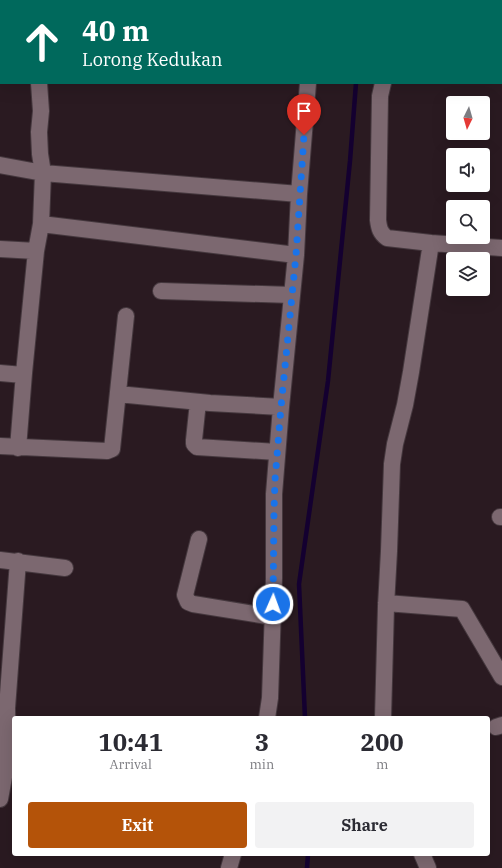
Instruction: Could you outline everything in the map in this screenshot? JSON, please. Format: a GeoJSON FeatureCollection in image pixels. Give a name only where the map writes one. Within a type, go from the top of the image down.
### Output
{"type":"FeatureCollection","features":[{"type":"Feature","properties":{"kind":"street"},"geometry":{"type":"LineString","coordinates":[[18,448],[36,251],[41,224],[43,173],[39,132],[41,111],[39,84]]}},
{"type":"Feature","properties":{"kind":"street"},"geometry":{"type":"LineString","coordinates":[[267,716],[270,698],[273,617],[274,494],[296,255],[299,194],[308,84]]}},
{"type":"Feature","properties":{"kind":"street"},"geometry":{"type":"LineString","coordinates":[[383,84],[380,96],[378,220],[382,235],[387,238],[431,243],[502,248]]}},
{"type":"Feature","properties":{"kind":"street"},"geometry":{"type":"LineString","coordinates":[[0,166],[43,173],[299,194]]}},
{"type":"Feature","properties":{"kind":"street"},"geometry":{"type":"LineString","coordinates":[[41,224],[296,255]]}},
{"type":"Feature","properties":{"kind":"street"},"geometry":{"type":"LineString","coordinates":[[383,716],[392,464],[411,372],[431,243]]}},
{"type":"Feature","properties":{"kind":"street"},"geometry":{"type":"LineString","coordinates":[[0,249],[36,251]]}},
{"type":"Feature","properties":{"kind":"street"},"geometry":{"type":"LineString","coordinates":[[161,291],[292,295]]}},
{"type":"Feature","properties":{"kind":"street"},"geometry":{"type":"LineString","coordinates":[[0,446],[18,448],[110,450],[113,447],[126,316]]}},
{"type":"Feature","properties":{"kind":"street"},"geometry":{"type":"LineString","coordinates":[[0,373],[24,375]]}},
{"type":"Feature","properties":{"kind":"street"},"geometry":{"type":"LineString","coordinates":[[118,394],[198,402],[281,407]]}},
{"type":"Feature","properties":{"kind":"street"},"geometry":{"type":"LineString","coordinates":[[198,402],[194,440],[194,444],[197,447],[277,452]]}},
{"type":"Feature","properties":{"kind":"street"},"geometry":{"type":"LineString","coordinates":[[199,539],[185,594],[188,602],[273,617]]}},
{"type":"Feature","properties":{"kind":"street"},"geometry":{"type":"LineString","coordinates":[[0,560],[18,561],[65,568]]}},
{"type":"Feature","properties":{"kind":"street"},"geometry":{"type":"LineString","coordinates":[[0,799],[8,755],[4,708],[18,561]]}},
{"type":"Feature","properties":{"kind":"street"},"geometry":{"type":"LineString","coordinates":[[386,603],[462,609],[502,677]]}},
{"type":"Feature","properties":{"kind":"street"},"geometry":{"type":"LineString","coordinates":[[229,868],[232,856]]}},
{"type":"Feature","properties":{"kind":"street"},"geometry":{"type":"LineString","coordinates":[[423,856],[428,868]]}},
{"type":"Feature","properties":{"kind":"waterway"},"geometry":{"type":"LineString","coordinates":[[305,716],[299,584],[328,381],[350,161],[356,84]]}},
{"type":"Feature","properties":{"kind":"waterway"},"geometry":{"type":"LineString","coordinates":[[307,868],[308,856]]}},
{"type":"Feature","properties":{"kind":"route"},"geometry":{"type":"LineString","coordinates":[[273,604],[275,480],[296,255],[304,135]]}}]}
